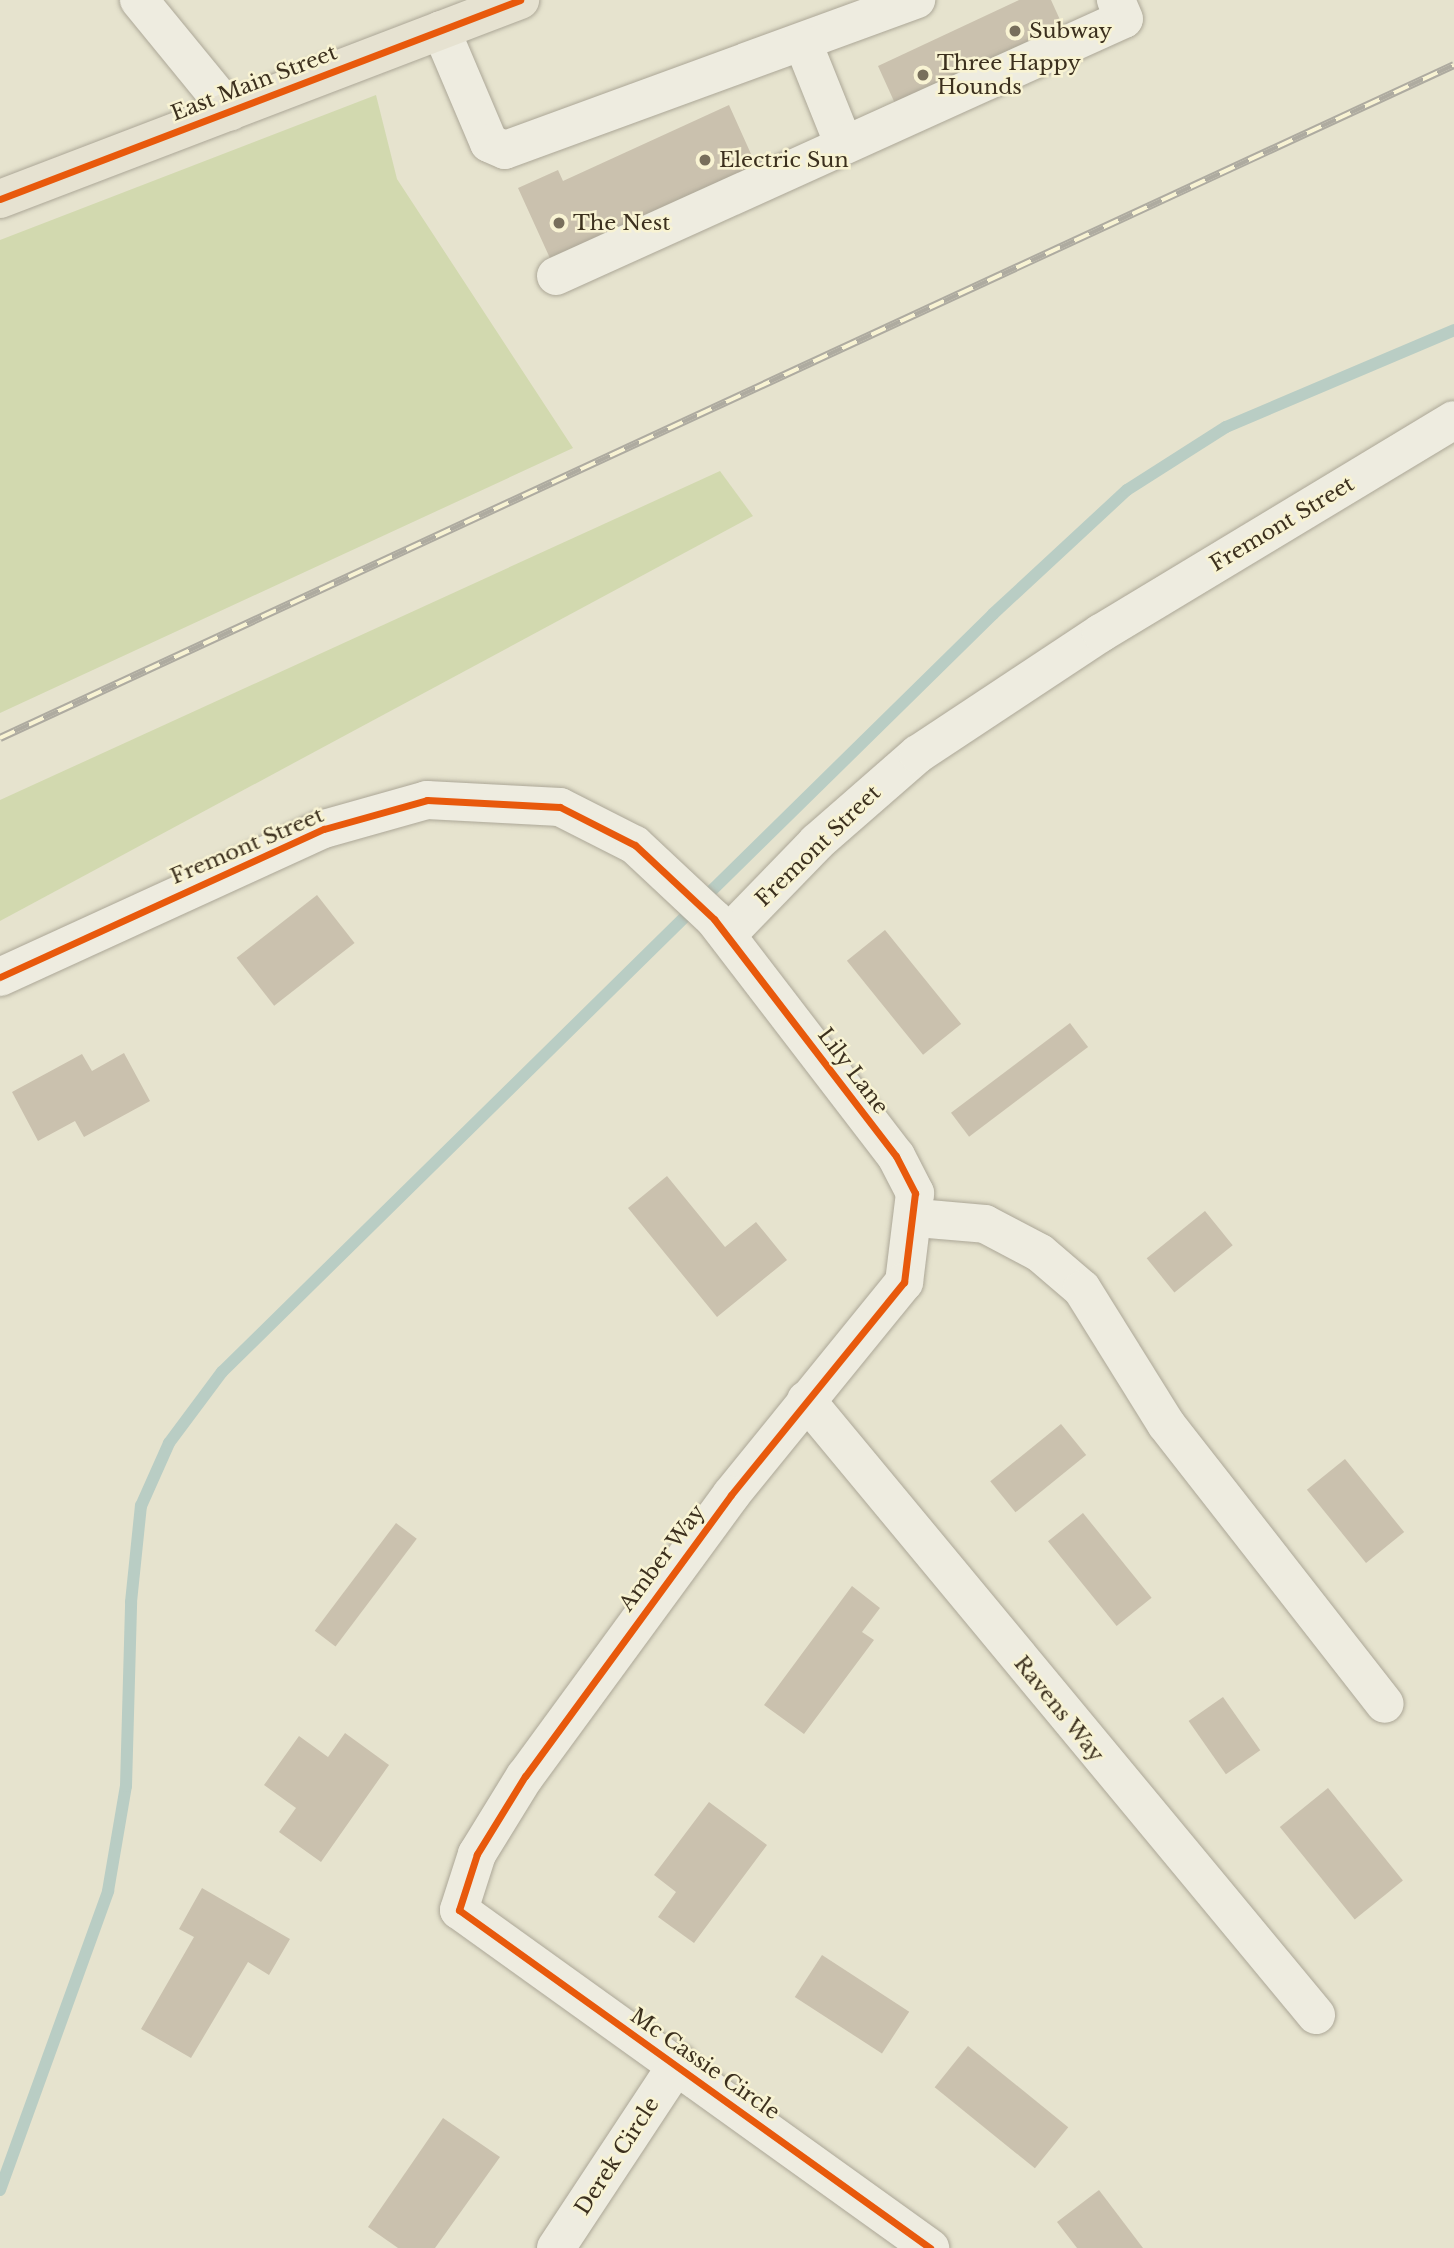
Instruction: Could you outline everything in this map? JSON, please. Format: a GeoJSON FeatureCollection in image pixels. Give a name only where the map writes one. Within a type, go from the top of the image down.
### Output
{"type":"FeatureCollection","features":[{"type":"Feature","properties":{"kind":"main road","name":"East Main Street"},"geometry":{"type":"LineString","coordinates":[[0,199],[520,0]]}},
{"type":"Feature","properties":{"kind":"street"},"geometry":{"type":"LineString","coordinates":[[139,0],[230,111]]}},
{"type":"Feature","properties":{"kind":"street"},"geometry":{"type":"LineString","coordinates":[[441,30],[489,143],[505,150],[916,0]]}},
{"type":"Feature","properties":{"kind":"street"},"geometry":{"type":"LineString","coordinates":[[556,276],[1124,19],[1116,0]]}},
{"type":"Feature","properties":{"kind":"street"},"geometry":{"type":"LineString","coordinates":[[803,43],[844,145]]}},
{"type":"Feature","properties":{"kind":"street","name":"Fremont Street"},"geometry":{"type":"LineString","coordinates":[[0,977],[324,829],[427,800],[560,807],[635,845],[721,927],[918,754],[1101,633],[1454,420]]}},
{"type":"Feature","properties":{"kind":"street","name":"Lily Lane"},"geometry":{"type":"LineString","coordinates":[[721,927],[896,1156],[915,1193],[915,1230]]}},
{"type":"Feature","properties":{"kind":"street"},"geometry":{"type":"LineString","coordinates":[[915,1230],[985,1224],[1040,1253],[1082,1289],[1166,1424],[1385,1704]]}},
{"type":"Feature","properties":{"kind":"street","name":"Amber Way"},"geometry":{"type":"LineString","coordinates":[[460,1910],[477,1854],[525,1776],[806,1400],[904,1282],[915,1230]]}},
{"type":"Feature","properties":{"kind":"street","name":"Ravens Way"},"geometry":{"type":"LineString","coordinates":[[806,1400],[1316,2015]]}},
{"type":"Feature","properties":{"kind":"street","name":"Mc Cassie Circle"},"geometry":{"type":"LineString","coordinates":[[460,1910],[551,1981],[678,2063],[930,2248]]}},
{"type":"Feature","properties":{"kind":"street","name":"Derek Circle"},"geometry":{"type":"LineString","coordinates":[[556,2248],[678,2063]]}},
{"type":"Feature","properties":{"kind":"green space"},"geometry":{"type":"Polygon","coordinates":[[[376,95],[397,179],[573,448],[0,713],[0,240],[376,95]]]}},
{"type":"Feature","properties":{"kind":"green space"},"geometry":{"type":"Polygon","coordinates":[[[720,471],[753,516],[0,921],[0,800],[720,471]]]}},
{"type":"Feature","properties":{"kind":"building"},"geometry":{"type":"Polygon","coordinates":[[[1019,0],[1051,0],[1066,33],[898,110],[878,66],[1019,0]]]}},
{"type":"Feature","properties":{"kind":"building"},"geometry":{"type":"Polygon","coordinates":[[[729,105],[760,174],[554,267],[518,188],[558,170],[563,181],[729,105]]]}},
{"type":"Feature","properties":{"kind":"building"},"geometry":{"type":"Polygon","coordinates":[[[317,895],[355,943],[274,1006],[237,958],[317,895]]]}},
{"type":"Feature","properties":{"kind":"building"},"geometry":{"type":"Polygon","coordinates":[[[885,930],[961,1024],[923,1055],[847,961],[885,930]]]}},
{"type":"Feature","properties":{"kind":"building"},"geometry":{"type":"Polygon","coordinates":[[[1070,1023],[1088,1047],[969,1137],[951,1113],[1070,1023]]]}},
{"type":"Feature","properties":{"kind":"building"},"geometry":{"type":"Polygon","coordinates":[[[124,1053],[150,1101],[84,1137],[75,1121],[38,1141],[12,1092],[82,1054],[92,1071],[124,1053]]]}},
{"type":"Feature","properties":{"kind":"building"},"geometry":{"type":"Polygon","coordinates":[[[667,1176],[725,1247],[756,1222],[787,1260],[717,1317],[628,1208],[667,1176]]]}},
{"type":"Feature","properties":{"kind":"building"},"geometry":{"type":"Polygon","coordinates":[[[1205,1211],[1233,1245],[1174,1292],[1147,1258],[1205,1211]]]}},
{"type":"Feature","properties":{"kind":"building"},"geometry":{"type":"Polygon","coordinates":[[[1061,1424],[1086,1455],[1015,1512],[990,1481],[1061,1424]]]}},
{"type":"Feature","properties":{"kind":"building"},"geometry":{"type":"Polygon","coordinates":[[[1345,1459],[1404,1532],[1366,1563],[1307,1490],[1345,1459]]]}},
{"type":"Feature","properties":{"kind":"building"},"geometry":{"type":"Polygon","coordinates":[[[1083,1513],[1152,1598],[1117,1626],[1048,1541],[1083,1513]]]}},
{"type":"Feature","properties":{"kind":"building"},"geometry":{"type":"Polygon","coordinates":[[[396,1523],[417,1539],[336,1646],[315,1631],[396,1523]]]}},
{"type":"Feature","properties":{"kind":"building"},"geometry":{"type":"Polygon","coordinates":[[[852,1586],[880,1608],[862,1632],[874,1640],[804,1734],[764,1705],[852,1586]]]}},
{"type":"Feature","properties":{"kind":"building"},"geometry":{"type":"Polygon","coordinates":[[[1223,1697],[1260,1750],[1226,1774],[1189,1721],[1223,1697]]]}},
{"type":"Feature","properties":{"kind":"building"},"geometry":{"type":"Polygon","coordinates":[[[345,1733],[389,1765],[321,1862],[279,1832],[296,1808],[264,1785],[299,1736],[328,1757],[345,1733]]]}},
{"type":"Feature","properties":{"kind":"building"},"geometry":{"type":"Polygon","coordinates":[[[1328,1788],[1403,1880],[1355,1919],[1280,1827],[1328,1788]]]}},
{"type":"Feature","properties":{"kind":"building"},"geometry":{"type":"Polygon","coordinates":[[[709,1802],[767,1845],[694,1943],[658,1917],[676,1892],[654,1875],[709,1802]]]}},
{"type":"Feature","properties":{"kind":"building"},"geometry":{"type":"Polygon","coordinates":[[[202,1888],[290,1939],[269,1975],[248,1962],[191,2058],[141,2029],[194,1937],[179,1929],[202,1888]]]}},
{"type":"Feature","properties":{"kind":"building"},"geometry":{"type":"Polygon","coordinates":[[[822,1955],[909,2012],[882,2054],[795,1997],[822,1955]]]}},
{"type":"Feature","properties":{"kind":"building"},"geometry":{"type":"Polygon","coordinates":[[[968,2046],[1068,2127],[1035,2168],[935,2087],[968,2046]]]}},
{"type":"Feature","properties":{"kind":"building"},"geometry":{"type":"Polygon","coordinates":[[[443,2118],[500,2157],[435,2248],[398,2248],[368,2227],[443,2118]]]}},
{"type":"Feature","properties":{"kind":"building"},"geometry":{"type":"Polygon","coordinates":[[[1099,2190],[1143,2248],[1077,2248],[1057,2222],[1099,2190]]]}},
{"type":"Feature","properties":{"kind":"waterway"},"geometry":{"type":"LineString","coordinates":[[0,2190],[108,1891],[126,1786],[131,1602],[141,1506],[169,1443],[222,1372],[993,614],[1127,490],[1226,427],[1454,330]]}},
{"type":"Feature","properties":{"kind":"railway"},"geometry":{"type":"LineString","coordinates":[[0,738],[1454,65]]}},
{"type":"Feature","properties":{"kind":"cycle path"},"geometry":{"type":"LineString","coordinates":[[0,199],[520,0]]}},
{"type":"Feature","properties":{"kind":"cycle path"},"geometry":{"type":"LineString","coordinates":[[0,977],[324,829],[427,800],[560,807],[635,845],[714,919],[896,1156],[915,1193],[904,1282],[731,1495],[525,1776],[477,1854],[459,1910],[930,2248]]}},
{"type":"Feature","properties":{"kind":"place","name":"Subway"},"geometry":{"type":"Point","coordinates":[1015,31]}},
{"type":"Feature","properties":{"kind":"place","name":"Three Happy Hounds"},"geometry":{"type":"Point","coordinates":[923,75]}},
{"type":"Feature","properties":{"kind":"place","name":"Electric Sun"},"geometry":{"type":"Point","coordinates":[705,160]}},
{"type":"Feature","properties":{"kind":"place","name":"The Nest"},"geometry":{"type":"Point","coordinates":[559,223]}}]}
